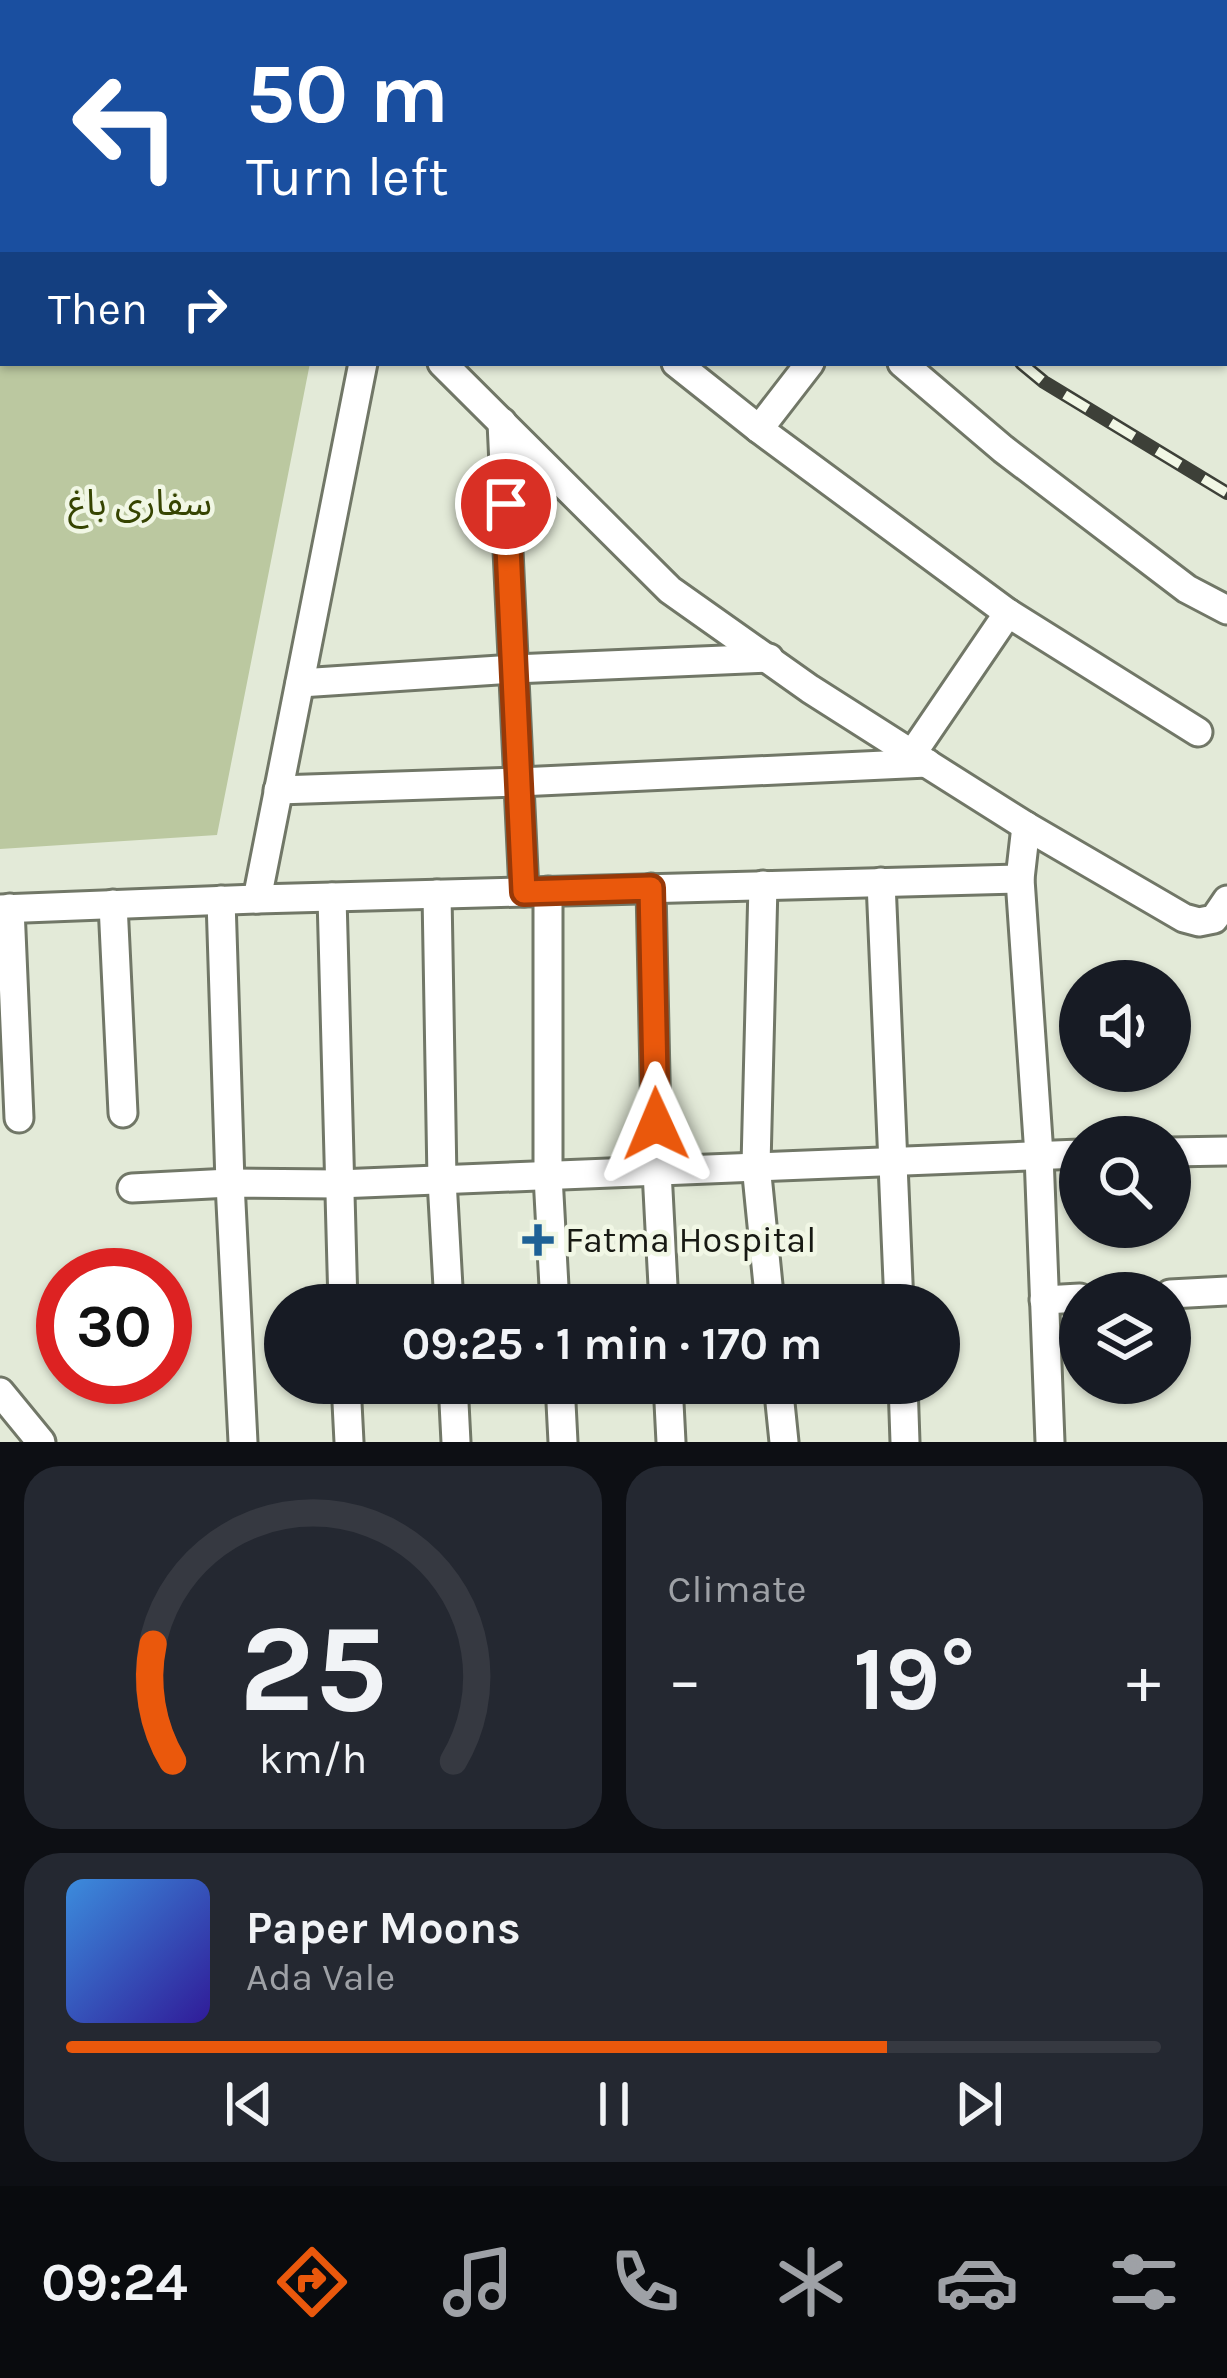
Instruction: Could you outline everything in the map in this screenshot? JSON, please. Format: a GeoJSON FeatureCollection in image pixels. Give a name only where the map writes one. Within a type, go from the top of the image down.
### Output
{"type":"FeatureCollection","features":[{"type":"Feature","properties":{"kind":"street"},"geometry":{"type":"LineString","coordinates":[[257,899],[362,366]]}},
{"type":"Feature","properties":{"kind":"street"},"geometry":{"type":"LineString","coordinates":[[445,366],[670,590],[810,688],[1026,826],[1184,918],[1214,919],[1227,900]]}},
{"type":"Feature","properties":{"kind":"street"},"geometry":{"type":"LineString","coordinates":[[680,366],[1008,614],[1198,731]]}},
{"type":"Feature","properties":{"kind":"street"},"geometry":{"type":"LineString","coordinates":[[759,429],[808,366]]}},
{"type":"Feature","properties":{"kind":"street"},"geometry":{"type":"LineString","coordinates":[[906,366],[1003,449],[1187,590],[1227,610]]}},
{"type":"Feature","properties":{"kind":"street"},"geometry":{"type":"LineString","coordinates":[[502,422],[519,782],[536,891],[554,1284]]}},
{"type":"Feature","properties":{"kind":"street"},"geometry":{"type":"LineString","coordinates":[[920,759],[1008,614]]}},
{"type":"Feature","properties":{"kind":"street"},"geometry":{"type":"LineString","coordinates":[[300,682],[769,658]]}},
{"type":"Feature","properties":{"kind":"street"},"geometry":{"type":"LineString","coordinates":[[278,790],[519,782],[920,759]]}},
{"type":"Feature","properties":{"kind":"street"},"geometry":{"type":"LineString","coordinates":[[1026,826],[1020,878],[1039,1155],[1050,1442]]}},
{"type":"Feature","properties":{"kind":"street"},"geometry":{"type":"LineString","coordinates":[[19,1118],[5,909],[1020,878]]}},
{"type":"Feature","properties":{"kind":"street"},"geometry":{"type":"LineString","coordinates":[[881,882],[898,1284]]}},
{"type":"Feature","properties":{"kind":"street"},"geometry":{"type":"LineString","coordinates":[[764,885],[756,1165],[768,1284]]}},
{"type":"Feature","properties":{"kind":"street"},"geometry":{"type":"LineString","coordinates":[[651,888],[663,1284]]}},
{"type":"Feature","properties":{"kind":"street"},"geometry":{"type":"LineString","coordinates":[[437,894],[448,1284]]}},
{"type":"Feature","properties":{"kind":"street"},"geometry":{"type":"LineString","coordinates":[[332,897],[342,1284]]}},
{"type":"Feature","properties":{"kind":"street"},"geometry":{"type":"LineString","coordinates":[[221,900],[243,1442]]}},
{"type":"Feature","properties":{"kind":"street"},"geometry":{"type":"LineString","coordinates":[[113,904],[123,1113]]}},
{"type":"Feature","properties":{"kind":"street"},"geometry":{"type":"LineString","coordinates":[[1191,1152],[1227,1151]]}},
{"type":"Feature","properties":{"kind":"street"},"geometry":{"type":"LineString","coordinates":[[132,1188],[1059,1155]]}},
{"type":"Feature","properties":{"kind":"street"},"geometry":{"type":"LineString","coordinates":[[1191,1293],[1227,1291]]}},
{"type":"Feature","properties":{"kind":"street"},"geometry":{"type":"LineString","coordinates":[[1044,1300],[1059,1299]]}},
{"type":"Feature","properties":{"kind":"street"},"geometry":{"type":"LineString","coordinates":[[0,1392],[41,1442]]}},
{"type":"Feature","properties":{"kind":"street"},"geometry":{"type":"LineString","coordinates":[[347,1404],[349,1442]]}},
{"type":"Feature","properties":{"kind":"street"},"geometry":{"type":"LineString","coordinates":[[454,1404],[456,1442]]}},
{"type":"Feature","properties":{"kind":"street"},"geometry":{"type":"LineString","coordinates":[[561,1404],[563,1442]]}},
{"type":"Feature","properties":{"kind":"street"},"geometry":{"type":"LineString","coordinates":[[669,1404],[671,1442]]}},
{"type":"Feature","properties":{"kind":"street"},"geometry":{"type":"LineString","coordinates":[[780,1404],[784,1442]]}},
{"type":"Feature","properties":{"kind":"street"},"geometry":{"type":"LineString","coordinates":[[904,1404],[905,1442]]}},
{"type":"Feature","properties":{"kind":"green space","name":"سفاری باغ"},"geometry":{"type":"Polygon","coordinates":[[[0,366],[309,366],[217,835],[0,849],[0,366]]]}},
{"type":"Feature","properties":{"kind":"railway"},"geometry":{"type":"LineString","coordinates":[[1025,366],[1227,493]]}},
{"type":"Feature","properties":{"kind":"place","name":"Fatma Hospital"},"geometry":{"type":"Point","coordinates":[538,1240]}},
{"type":"Feature","properties":{"kind":"route"},"geometry":{"type":"LineString","coordinates":[[506,504],[524,892],[651,888],[656,1124]]}}]}
